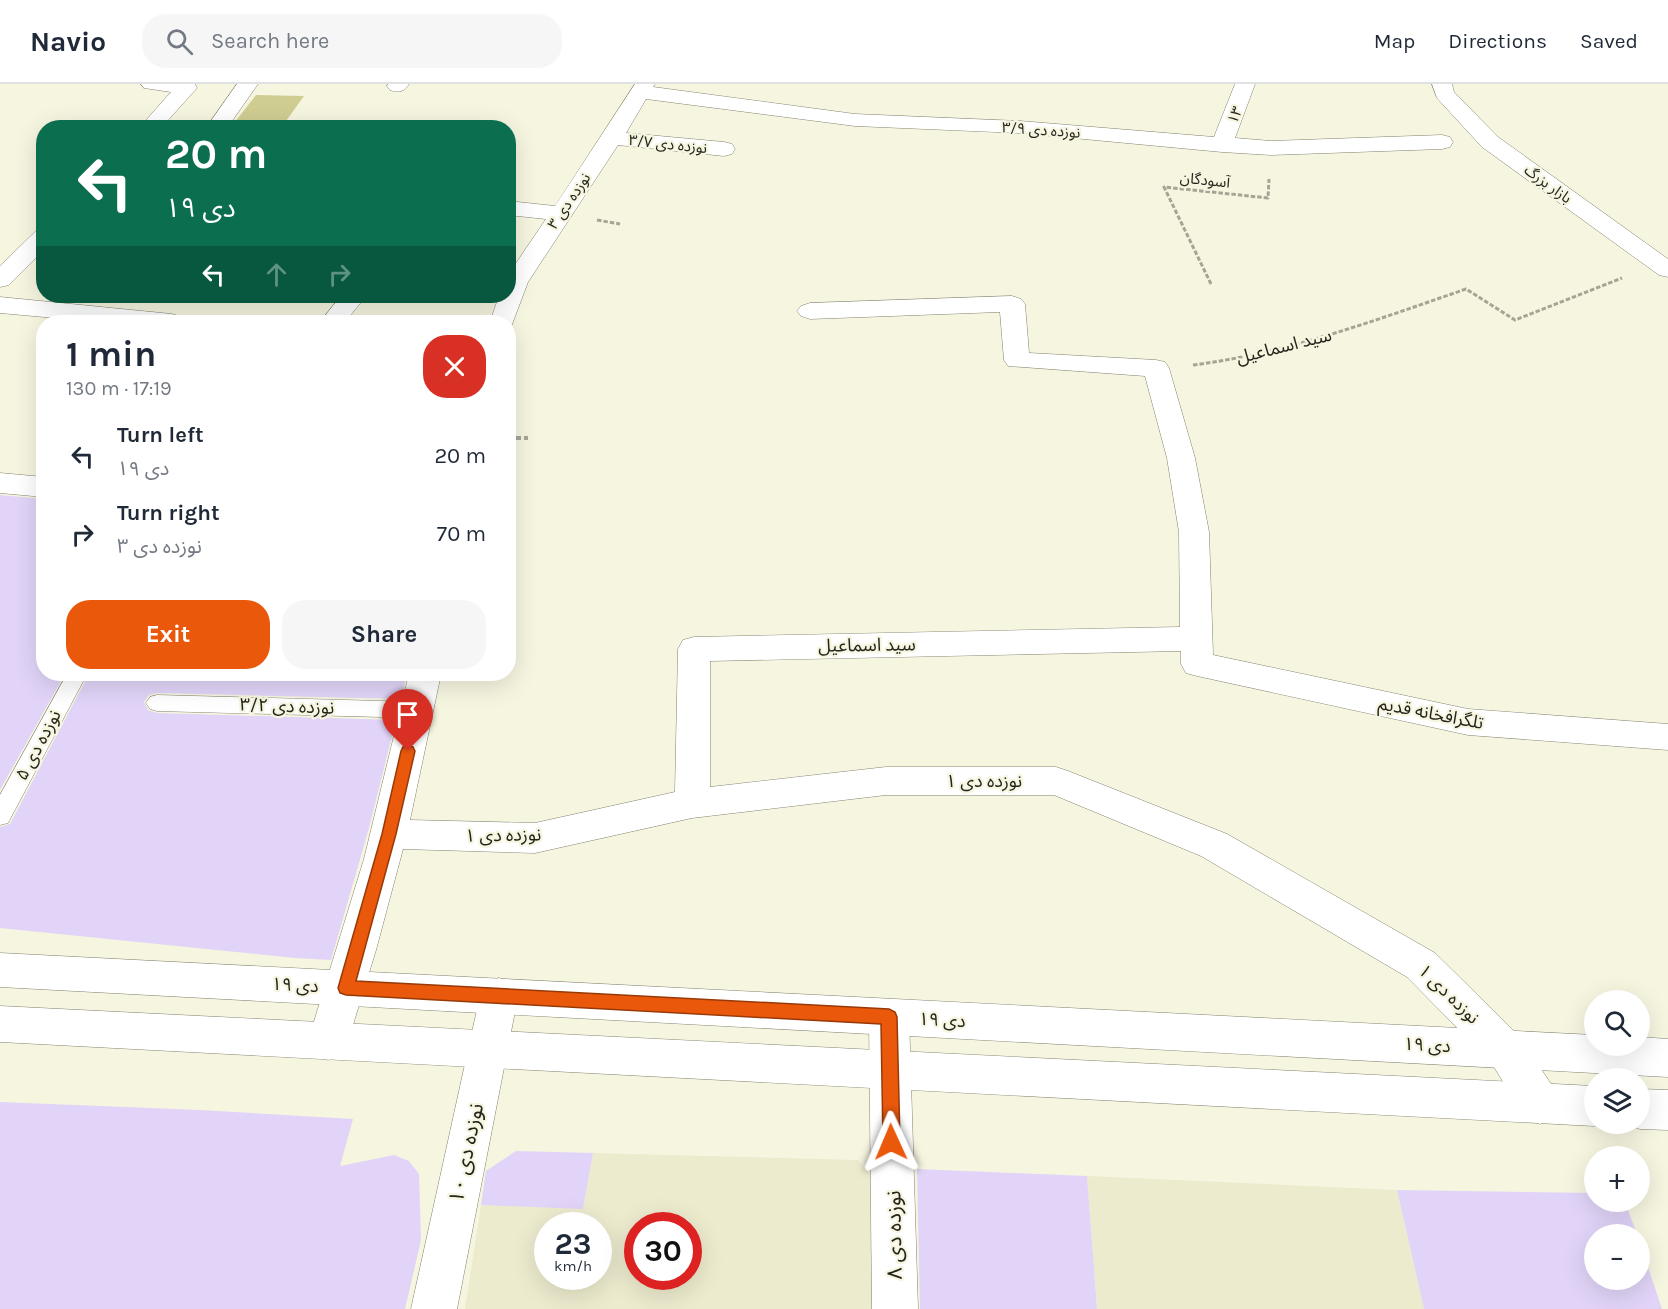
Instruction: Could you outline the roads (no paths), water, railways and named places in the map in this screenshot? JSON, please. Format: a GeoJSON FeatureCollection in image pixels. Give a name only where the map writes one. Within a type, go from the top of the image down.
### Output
{"type":"FeatureCollection","features":[{"type":"Feature","properties":{"kind":"street"},"geometry":{"type":"LineString","coordinates":[[151,84],[187,88],[157,120]]}},
{"type":"Feature","properties":{"kind":"street"},"geometry":{"type":"LineString","coordinates":[[222,120],[248,84]]}},
{"type":"Feature","properties":{"kind":"street","name":"۱۳"},"geometry":{"type":"LineString","coordinates":[[1222,145],[1245,84]]}},
{"type":"Feature","properties":{"kind":"street","name":"بازار بزرگ"},"geometry":{"type":"LineString","coordinates":[[1442,84],[1444,94],[1490,142],[1664,267]]}},
{"type":"Feature","properties":{"kind":"street","name":"نوزده دی ۳/۹"},"geometry":{"type":"LineString","coordinates":[[644,88],[855,120],[1020,127],[1222,145],[1271,148],[1442,142]]}},
{"type":"Feature","properties":{"kind":"street","name":"نوزده دی ۳"},"geometry":{"type":"LineString","coordinates":[[516,282],[644,88]]}},
{"type":"Feature","properties":{"kind":"street","name":"نوزده دی ۳/۷"},"geometry":{"type":"LineString","coordinates":[[612,138],[724,150]]}},
{"type":"Feature","properties":{"kind":"street"},"geometry":{"type":"LineString","coordinates":[[516,208],[560,214]]}},
{"type":"Feature","properties":{"kind":"street"},"geometry":{"type":"LineString","coordinates":[[0,280],[36,244]]}},
{"type":"Feature","properties":{"kind":"street"},"geometry":{"type":"LineString","coordinates":[[338,315],[348,303]]}},
{"type":"Feature","properties":{"kind":"street"},"geometry":{"type":"LineString","coordinates":[[810,311],[1012,304],[1017,360],[1156,368],[1181,458],[1194,532],[1196,651]]}},
{"type":"Feature","properties":{"kind":"street"},"geometry":{"type":"LineString","coordinates":[[0,305],[101,315]]}},
{"type":"Feature","properties":{"kind":"street"},"geometry":{"type":"LineString","coordinates":[[0,483],[36,486]]}},
{"type":"Feature","properties":{"kind":"street","name":"سید اسماعیل"},"geometry":{"type":"LineString","coordinates":[[692,803],[694,649],[1196,651]]}},
{"type":"Feature","properties":{"kind":"street","name":"تلگرافخانه قدیم"},"geometry":{"type":"LineString","coordinates":[[1196,651],[1468,723],[1668,737]]}},
{"type":"Feature","properties":{"kind":"street"},"geometry":{"type":"LineString","coordinates":[[328,1041],[346,988],[389,834],[424,681]]}},
{"type":"Feature","properties":{"kind":"street","name":"نوزده دی ۱"},"geometry":{"type":"LineString","coordinates":[[389,834],[535,838],[692,803],[886,781],[1056,781],[1214,845],[1421,965],[1505,1049],[1540,1104]]}},
{"type":"Feature","properties":{"kind":"street","name":"۱۹ دی"},"geometry":{"type":"LineString","coordinates":[[0,970],[1668,1058]]}},
{"type":"Feature","properties":{"kind":"street","name":"نوزده دی ۱۰"},"geometry":{"type":"LineString","coordinates":[[434,1309],[499,996]]}},
{"type":"Feature","properties":{"kind":"street","name":"نوزده دی ۸"},"geometry":{"type":"LineString","coordinates":[[889,1017],[895,1309]]}},
{"type":"Feature","properties":{"kind":"street"},"geometry":{"type":"LineString","coordinates":[[0,1024],[1584,1106]]}},
{"type":"Feature","properties":{"kind":"street"},"geometry":{"type":"LineString","coordinates":[[1650,1109],[1668,1110]]}},
{"type":"Feature","properties":{"kind":"lane","name":"نوزده دی ۵"},"geometry":{"type":"LineString","coordinates":[[0,816],[72,681]]}},
{"type":"Feature","properties":{"kind":"lane","name":"نوزده دی ۳/۲"},"geometry":{"type":"LineString","coordinates":[[157,703],[418,710]]}}]}
